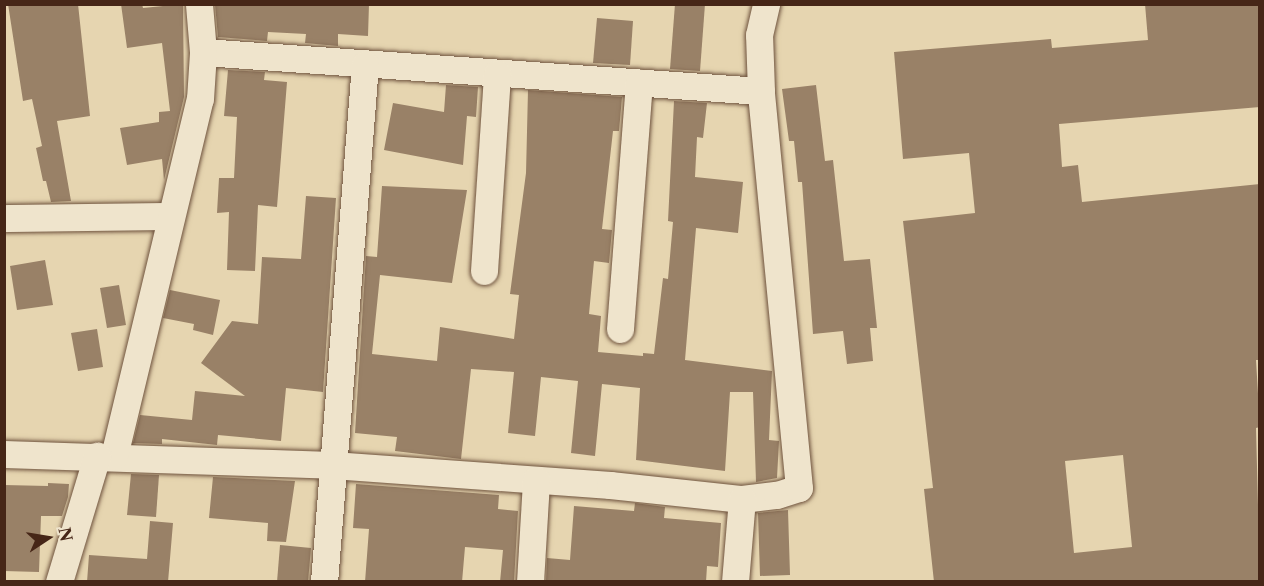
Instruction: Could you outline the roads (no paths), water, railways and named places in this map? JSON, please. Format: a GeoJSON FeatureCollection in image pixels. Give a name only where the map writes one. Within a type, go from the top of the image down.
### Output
{"type":"FeatureCollection","features":[{"type":"Feature","properties":{"kind":"street"},"geometry":{"type":"LineString","coordinates":[[59,582],[106,456],[200,99],[203,52],[199,4]]}},
{"type":"Feature","properties":{"kind":"street"},"geometry":{"type":"LineString","coordinates":[[4,454],[332,465],[536,480],[742,499],[777,495],[799,488],[761,91],[759,35],[766,4]]}},
{"type":"Feature","properties":{"kind":"street"},"geometry":{"type":"LineString","coordinates":[[203,52],[761,91]]}},
{"type":"Feature","properties":{"kind":"street"},"geometry":{"type":"LineString","coordinates":[[324,582],[365,65]]}},
{"type":"Feature","properties":{"kind":"street"},"geometry":{"type":"LineString","coordinates":[[484,271],[497,74]]}},
{"type":"Feature","properties":{"kind":"street"},"geometry":{"type":"LineString","coordinates":[[620,330],[639,83]]}},
{"type":"Feature","properties":{"kind":"street"},"geometry":{"type":"LineString","coordinates":[[4,218],[171,216]]}},
{"type":"Feature","properties":{"kind":"street"},"geometry":{"type":"LineString","coordinates":[[530,582],[536,480]]}},
{"type":"Feature","properties":{"kind":"street"},"geometry":{"type":"LineString","coordinates":[[735,582],[742,499]]}}]}
